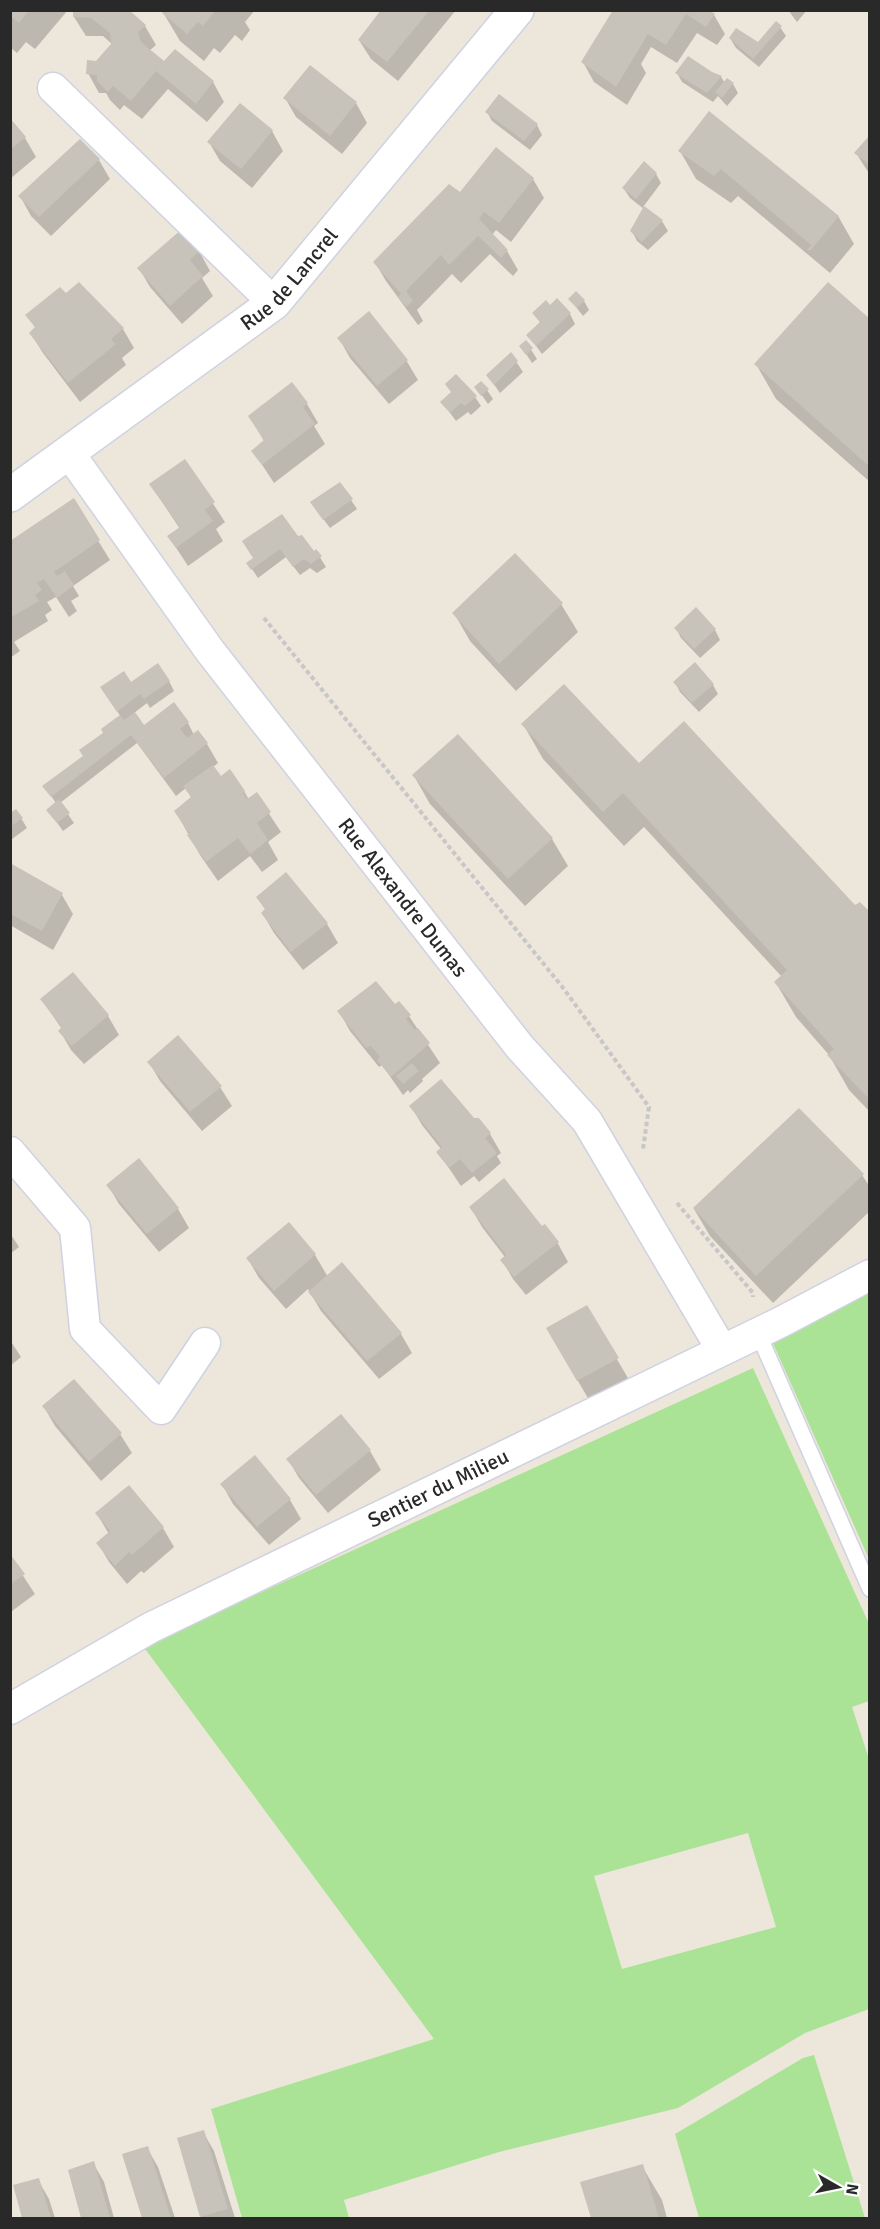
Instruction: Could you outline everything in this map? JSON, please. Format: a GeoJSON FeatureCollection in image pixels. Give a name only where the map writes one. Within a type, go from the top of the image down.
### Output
{"type":"FeatureCollection","features":[{"type":"Feature","properties":{"kind":"main road","name":"Rue de Lancrel"},"geometry":{"type":"LineString","coordinates":[[10,495],[274,303],[517,10]]}},
{"type":"Feature","properties":{"kind":"street"},"geometry":{"type":"LineString","coordinates":[[52,88],[274,303]]}},
{"type":"Feature","properties":{"kind":"street","name":"Rue Alexandre Dumas"},"geometry":{"type":"LineString","coordinates":[[69,453],[210,651],[519,1046],[587,1121],[722,1350]]}},
{"type":"Feature","properties":{"kind":"street"},"geometry":{"type":"LineString","coordinates":[[10,1152],[75,1228],[85,1329],[161,1409],[205,1343]]}},
{"type":"Feature","properties":{"kind":"street","name":"Sentier du Milieu"},"geometry":{"type":"LineString","coordinates":[[10,1708],[150,1628],[758,1333],[870,1275]]}},
{"type":"Feature","properties":{"kind":"lane"},"geometry":{"type":"LineString","coordinates":[[758,1333],[870,1588]]}},
{"type":"Feature","properties":{"kind":"path"},"geometry":{"type":"LineString","coordinates":[[264,618],[564,989],[649,1107],[643,1150]]}},
{"type":"Feature","properties":{"kind":"path"},"geometry":{"type":"LineString","coordinates":[[671,1196],[753,1293],[758,1333]]}},
{"type":"Feature","properties":{"kind":"green space"},"geometry":{"type":"Polygon","coordinates":[[[869,1293],[869,1559],[772,1341],[869,1293]]]}},
{"type":"Feature","properties":{"kind":"green space"},"geometry":{"type":"Polygon","coordinates":[[[753,1368],[869,1624],[869,1701],[852,1707],[869,1759],[869,2009],[805,2033],[678,2108],[499,2152],[344,2200],[349,2218],[242,2218],[211,2109],[434,2039],[143,1646],[753,1368]],[[748,1833],[594,1876],[622,1969],[776,1927],[748,1833]]]}},
{"type":"Feature","properties":{"kind":"green space"},"geometry":{"type":"Polygon","coordinates":[[[814,2055],[865,2218],[699,2218],[675,2134],[803,2058],[814,2055]]]}},
{"type":"Feature","properties":{"kind":"building"},"geometry":{"type":"Polygon","coordinates":[[[10,10],[29,10],[19,23],[10,16],[10,10]]]}},
{"type":"Feature","properties":{"kind":"building"},"geometry":{"type":"Polygon","coordinates":[[[73,10],[129,10],[146,25],[138,32],[141,42],[164,61],[175,49],[214,81],[196,104],[156,71],[131,101],[113,86],[108,92],[97,81],[97,75],[86,74],[87,60],[96,61],[111,44],[110,33],[91,18],[73,17],[73,10]]]}},
{"type":"Feature","properties":{"kind":"building"},"geometry":{"type":"Polygon","coordinates":[[[164,10],[216,10],[203,26],[198,22],[187,34],[162,13],[164,10]]]}},
{"type":"Feature","properties":{"kind":"building"},"geometry":{"type":"Polygon","coordinates":[[[381,10],[430,10],[387,62],[358,40],[381,10]]]}},
{"type":"Feature","properties":{"kind":"building"},"geometry":{"type":"Polygon","coordinates":[[[613,10],[709,10],[715,14],[706,27],[686,14],[666,45],[648,34],[616,87],[581,62],[613,10]]]}},
{"type":"Feature","properties":{"kind":"building"},"geometry":{"type":"Polygon","coordinates":[[[776,21],[782,26],[753,59],[729,38],[736,28],[758,42],[776,21]]]}},
{"type":"Feature","properties":{"kind":"building"},"geometry":{"type":"Polygon","coordinates":[[[688,56],[722,76],[707,93],[675,73],[688,56]]]}},
{"type":"Feature","properties":{"kind":"building"},"geometry":{"type":"Polygon","coordinates":[[[310,65],[357,102],[330,136],[283,98],[310,65]]]}},
{"type":"Feature","properties":{"kind":"building"},"geometry":{"type":"Polygon","coordinates":[[[727,78],[734,83],[722,98],[715,92],[727,78]]]}},
{"type":"Feature","properties":{"kind":"building"},"geometry":{"type":"Polygon","coordinates":[[[499,94],[538,124],[524,141],[485,112],[499,94]]]}},
{"type":"Feature","properties":{"kind":"building"},"geometry":{"type":"Polygon","coordinates":[[[240,103],[273,130],[241,169],[207,142],[240,103]]]}},
{"type":"Feature","properties":{"kind":"building"},"geometry":{"type":"Polygon","coordinates":[[[709,111],[839,216],[810,251],[807,250],[811,245],[721,169],[714,176],[678,151],[709,111]]]}},
{"type":"Feature","properties":{"kind":"building"},"geometry":{"type":"Polygon","coordinates":[[[10,118],[26,137],[10,150],[10,118]]]}},
{"type":"Feature","properties":{"kind":"building"},"geometry":{"type":"Polygon","coordinates":[[[870,135],[870,165],[854,153],[870,135]]]}},
{"type":"Feature","properties":{"kind":"building"},"geometry":{"type":"Polygon","coordinates":[[[80,139],[100,159],[39,217],[18,196],[80,139]]]}},
{"type":"Feature","properties":{"kind":"building"},"geometry":{"type":"Polygon","coordinates":[[[496,147],[534,178],[499,223],[484,212],[479,219],[508,250],[501,258],[478,236],[449,265],[441,255],[406,291],[413,301],[406,307],[398,297],[401,294],[373,262],[449,184],[460,192],[496,147]]]}},
{"type":"Feature","properties":{"kind":"building"},"geometry":{"type":"Polygon","coordinates":[[[644,161],[657,173],[636,199],[622,188],[644,161]]]}},
{"type":"Feature","properties":{"kind":"building"},"geometry":{"type":"Polygon","coordinates":[[[644,206],[663,220],[642,242],[630,231],[644,206]]]}},
{"type":"Feature","properties":{"kind":"building"},"geometry":{"type":"Polygon","coordinates":[[[182,229],[200,250],[190,260],[203,276],[170,306],[137,268],[182,229]]]}},
{"type":"Feature","properties":{"kind":"building"},"geometry":{"type":"Polygon","coordinates":[[[79,282],[124,328],[111,339],[116,344],[68,383],[29,333],[35,327],[25,315],[60,287],[66,293],[79,282]]]}},
{"type":"Feature","properties":{"kind":"building"},"geometry":{"type":"Polygon","coordinates":[[[828,282],[870,319],[870,467],[754,364],[828,282]]]}},
{"type":"Feature","properties":{"kind":"building"},"geometry":{"type":"Polygon","coordinates":[[[576,291],[585,300],[577,308],[568,299],[576,291]]]}},
{"type":"Feature","properties":{"kind":"building"},"geometry":{"type":"Polygon","coordinates":[[[557,298],[571,313],[536,346],[526,335],[540,322],[532,313],[546,300],[550,305],[557,298]]]}},
{"type":"Feature","properties":{"kind":"building"},"geometry":{"type":"Polygon","coordinates":[[[369,311],[408,360],[377,386],[337,338],[369,311]]]}},
{"type":"Feature","properties":{"kind":"building"},"geometry":{"type":"Polygon","coordinates":[[[526,340],[533,348],[526,355],[519,346],[526,340]]]}},
{"type":"Feature","properties":{"kind":"building"},"geometry":{"type":"Polygon","coordinates":[[[511,352],[518,361],[494,385],[486,375],[511,352]]]}},
{"type":"Feature","properties":{"kind":"building"},"geometry":{"type":"Polygon","coordinates":[[[456,374],[477,396],[465,406],[461,403],[450,413],[440,402],[451,392],[445,384],[456,374]]]}},
{"type":"Feature","properties":{"kind":"building"},"geometry":{"type":"Polygon","coordinates":[[[481,381],[489,389],[481,396],[474,387],[481,381]]]}},
{"type":"Feature","properties":{"kind":"building"},"geometry":{"type":"Polygon","coordinates":[[[292,382],[308,403],[303,407],[315,424],[262,465],[251,451],[264,440],[248,416],[292,382]]]}},
{"type":"Feature","properties":{"kind":"building"},"geometry":{"type":"Polygon","coordinates":[[[185,459],[215,502],[205,510],[213,521],[176,548],[167,536],[180,527],[149,484],[185,459]]]}},
{"type":"Feature","properties":{"kind":"building"},"geometry":{"type":"Polygon","coordinates":[[[340,482],[353,499],[323,520],[310,502],[340,482]]]}},
{"type":"Feature","properties":{"kind":"building"},"geometry":{"type":"Polygon","coordinates":[[[74,498],[100,540],[54,572],[57,576],[65,571],[74,585],[57,598],[44,579],[37,583],[42,590],[35,595],[39,601],[10,618],[10,541],[74,498]]]}},
{"type":"Feature","properties":{"kind":"building"},"geometry":{"type":"Polygon","coordinates":[[[282,514],[298,536],[302,535],[314,551],[316,549],[322,556],[311,564],[304,559],[293,567],[280,549],[251,570],[246,563],[253,558],[242,541],[282,514]]]}},
{"type":"Feature","properties":{"kind":"building"},"geometry":{"type":"Polygon","coordinates":[[[515,553],[563,603],[499,664],[452,613],[515,553]]]}},
{"type":"Feature","properties":{"kind":"building"},"geometry":{"type":"Polygon","coordinates":[[[696,607],[716,629],[694,649],[674,628],[696,607]]]}},
{"type":"Feature","properties":{"kind":"building"},"geometry":{"type":"Polygon","coordinates":[[[695,662],[714,684],[692,703],[673,682],[695,662]]]}},
{"type":"Feature","properties":{"kind":"building"},"geometry":{"type":"Polygon","coordinates":[[[158,663],[170,681],[144,699],[140,694],[117,712],[100,687],[124,671],[131,682],[158,663]]]}},
{"type":"Feature","properties":{"kind":"building"},"geometry":{"type":"Polygon","coordinates":[[[564,684],[639,763],[684,721],[855,905],[860,902],[870,912],[870,1100],[827,1055],[834,1049],[774,982],[787,970],[623,793],[603,812],[521,724],[564,684]]]}},
{"type":"Feature","properties":{"kind":"building"},"geometry":{"type":"Polygon","coordinates":[[[174,702],[189,722],[180,729],[187,738],[198,730],[208,743],[164,778],[131,735],[51,797],[42,786],[83,756],[79,750],[103,733],[101,729],[120,715],[124,720],[135,712],[144,725],[174,702]]]}},
{"type":"Feature","properties":{"kind":"building"},"geometry":{"type":"Polygon","coordinates":[[[458,734],[553,838],[508,879],[412,775],[458,734]]]}},
{"type":"Feature","properties":{"kind":"building"},"geometry":{"type":"Polygon","coordinates":[[[213,765],[221,776],[230,769],[245,791],[243,793],[247,799],[257,792],[271,812],[257,823],[268,840],[250,854],[238,838],[206,862],[174,811],[191,797],[183,786],[213,765]]]}},
{"type":"Feature","properties":{"kind":"building"},"geometry":{"type":"Polygon","coordinates":[[[59,799],[70,813],[57,823],[46,810],[59,799]]]}},
{"type":"Feature","properties":{"kind":"building"},"geometry":{"type":"Polygon","coordinates":[[[16,809],[23,818],[10,827],[10,813],[16,809]]]}},
{"type":"Feature","properties":{"kind":"building"},"geometry":{"type":"Polygon","coordinates":[[[10,863],[63,893],[42,931],[10,914],[10,863]]]}},
{"type":"Feature","properties":{"kind":"building"},"geometry":{"type":"Polygon","coordinates":[[[286,872],[328,923],[291,952],[261,913],[265,909],[256,897],[286,872]]]}},
{"type":"Feature","properties":{"kind":"building"},"geometry":{"type":"Polygon","coordinates":[[[73,972],[109,1015],[72,1046],[58,1031],[62,1027],[40,999],[73,972]]]}},
{"type":"Feature","properties":{"kind":"building"},"geometry":{"type":"Polygon","coordinates":[[[376,981],[395,1004],[399,1001],[411,1015],[406,1019],[415,1030],[418,1028],[430,1043],[391,1077],[377,1060],[380,1057],[371,1046],[366,1048],[337,1011],[376,981]]]}},
{"type":"Feature","properties":{"kind":"building"},"geometry":{"type":"Polygon","coordinates":[[[178,1035],[222,1086],[190,1112],[147,1062],[178,1035]]]}},
{"type":"Feature","properties":{"kind":"building"},"geometry":{"type":"Polygon","coordinates":[[[412,1063],[419,1071],[403,1084],[396,1076],[412,1063]]]}},
{"type":"Feature","properties":{"kind":"building"},"geometry":{"type":"Polygon","coordinates":[[[441,1079],[474,1118],[479,1118],[491,1133],[485,1138],[497,1153],[472,1173],[460,1159],[449,1168],[436,1152],[442,1147],[409,1106],[441,1079]]]}},
{"type":"Feature","properties":{"kind":"building"},"geometry":{"type":"Polygon","coordinates":[[[799,1108],[864,1174],[756,1276],[693,1208],[799,1108]]]}},
{"type":"Feature","properties":{"kind":"building"},"geometry":{"type":"Polygon","coordinates":[[[139,1158],[179,1208],[147,1234],[106,1185],[139,1158]]]}},
{"type":"Feature","properties":{"kind":"building"},"geometry":{"type":"Polygon","coordinates":[[[504,1178],[542,1226],[545,1224],[559,1242],[514,1277],[500,1260],[506,1255],[469,1207],[504,1178]]]}},
{"type":"Feature","properties":{"kind":"building"},"geometry":{"type":"Polygon","coordinates":[[[289,1222],[316,1254],[274,1291],[246,1258],[289,1222]]]}},
{"type":"Feature","properties":{"kind":"building"},"geometry":{"type":"Polygon","coordinates":[[[342,1262],[402,1333],[367,1361],[308,1292],[342,1262]]]}},
{"type":"Feature","properties":{"kind":"building"},"geometry":{"type":"Polygon","coordinates":[[[587,1305],[619,1358],[577,1381],[546,1328],[587,1305]]]}},
{"type":"Feature","properties":{"kind":"building"},"geometry":{"type":"Polygon","coordinates":[[[74,1379],[122,1433],[89,1462],[42,1406],[74,1379]]]}},
{"type":"Feature","properties":{"kind":"building"},"geometry":{"type":"Polygon","coordinates":[[[341,1414],[371,1450],[316,1495],[286,1459],[341,1414]]]}},
{"type":"Feature","properties":{"kind":"building"},"geometry":{"type":"Polygon","coordinates":[[[255,1455],[291,1499],[257,1527],[220,1484],[255,1455]]]}},
{"type":"Feature","properties":{"kind":"building"},"geometry":{"type":"Polygon","coordinates":[[[129,1485],[164,1527],[132,1555],[129,1552],[115,1566],[96,1543],[110,1531],[95,1513],[129,1485]]]}},
{"type":"Feature","properties":{"kind":"building"},"geometry":{"type":"Polygon","coordinates":[[[10,1554],[25,1574],[10,1585],[10,1554]]]}},
{"type":"Feature","properties":{"kind":"building"},"geometry":{"type":"Polygon","coordinates":[[[204,2130],[228,2209],[200,2217],[177,2138],[204,2130]]]}},
{"type":"Feature","properties":{"kind":"building"},"geometry":{"type":"Polygon","coordinates":[[[148,2146],[171,2218],[142,2218],[122,2154],[148,2146]]]}},
{"type":"Feature","properties":{"kind":"building"},"geometry":{"type":"Polygon","coordinates":[[[94,2161],[110,2218],[81,2218],[68,2170],[94,2161]]]}},
{"type":"Feature","properties":{"kind":"building"},"geometry":{"type":"Polygon","coordinates":[[[643,2164],[659,2218],[591,2218],[580,2182],[643,2164]]]}},
{"type":"Feature","properties":{"kind":"building"},"geometry":{"type":"Polygon","coordinates":[[[39,2178],[51,2218],[22,2218],[13,2185],[39,2178]]]}}]}
